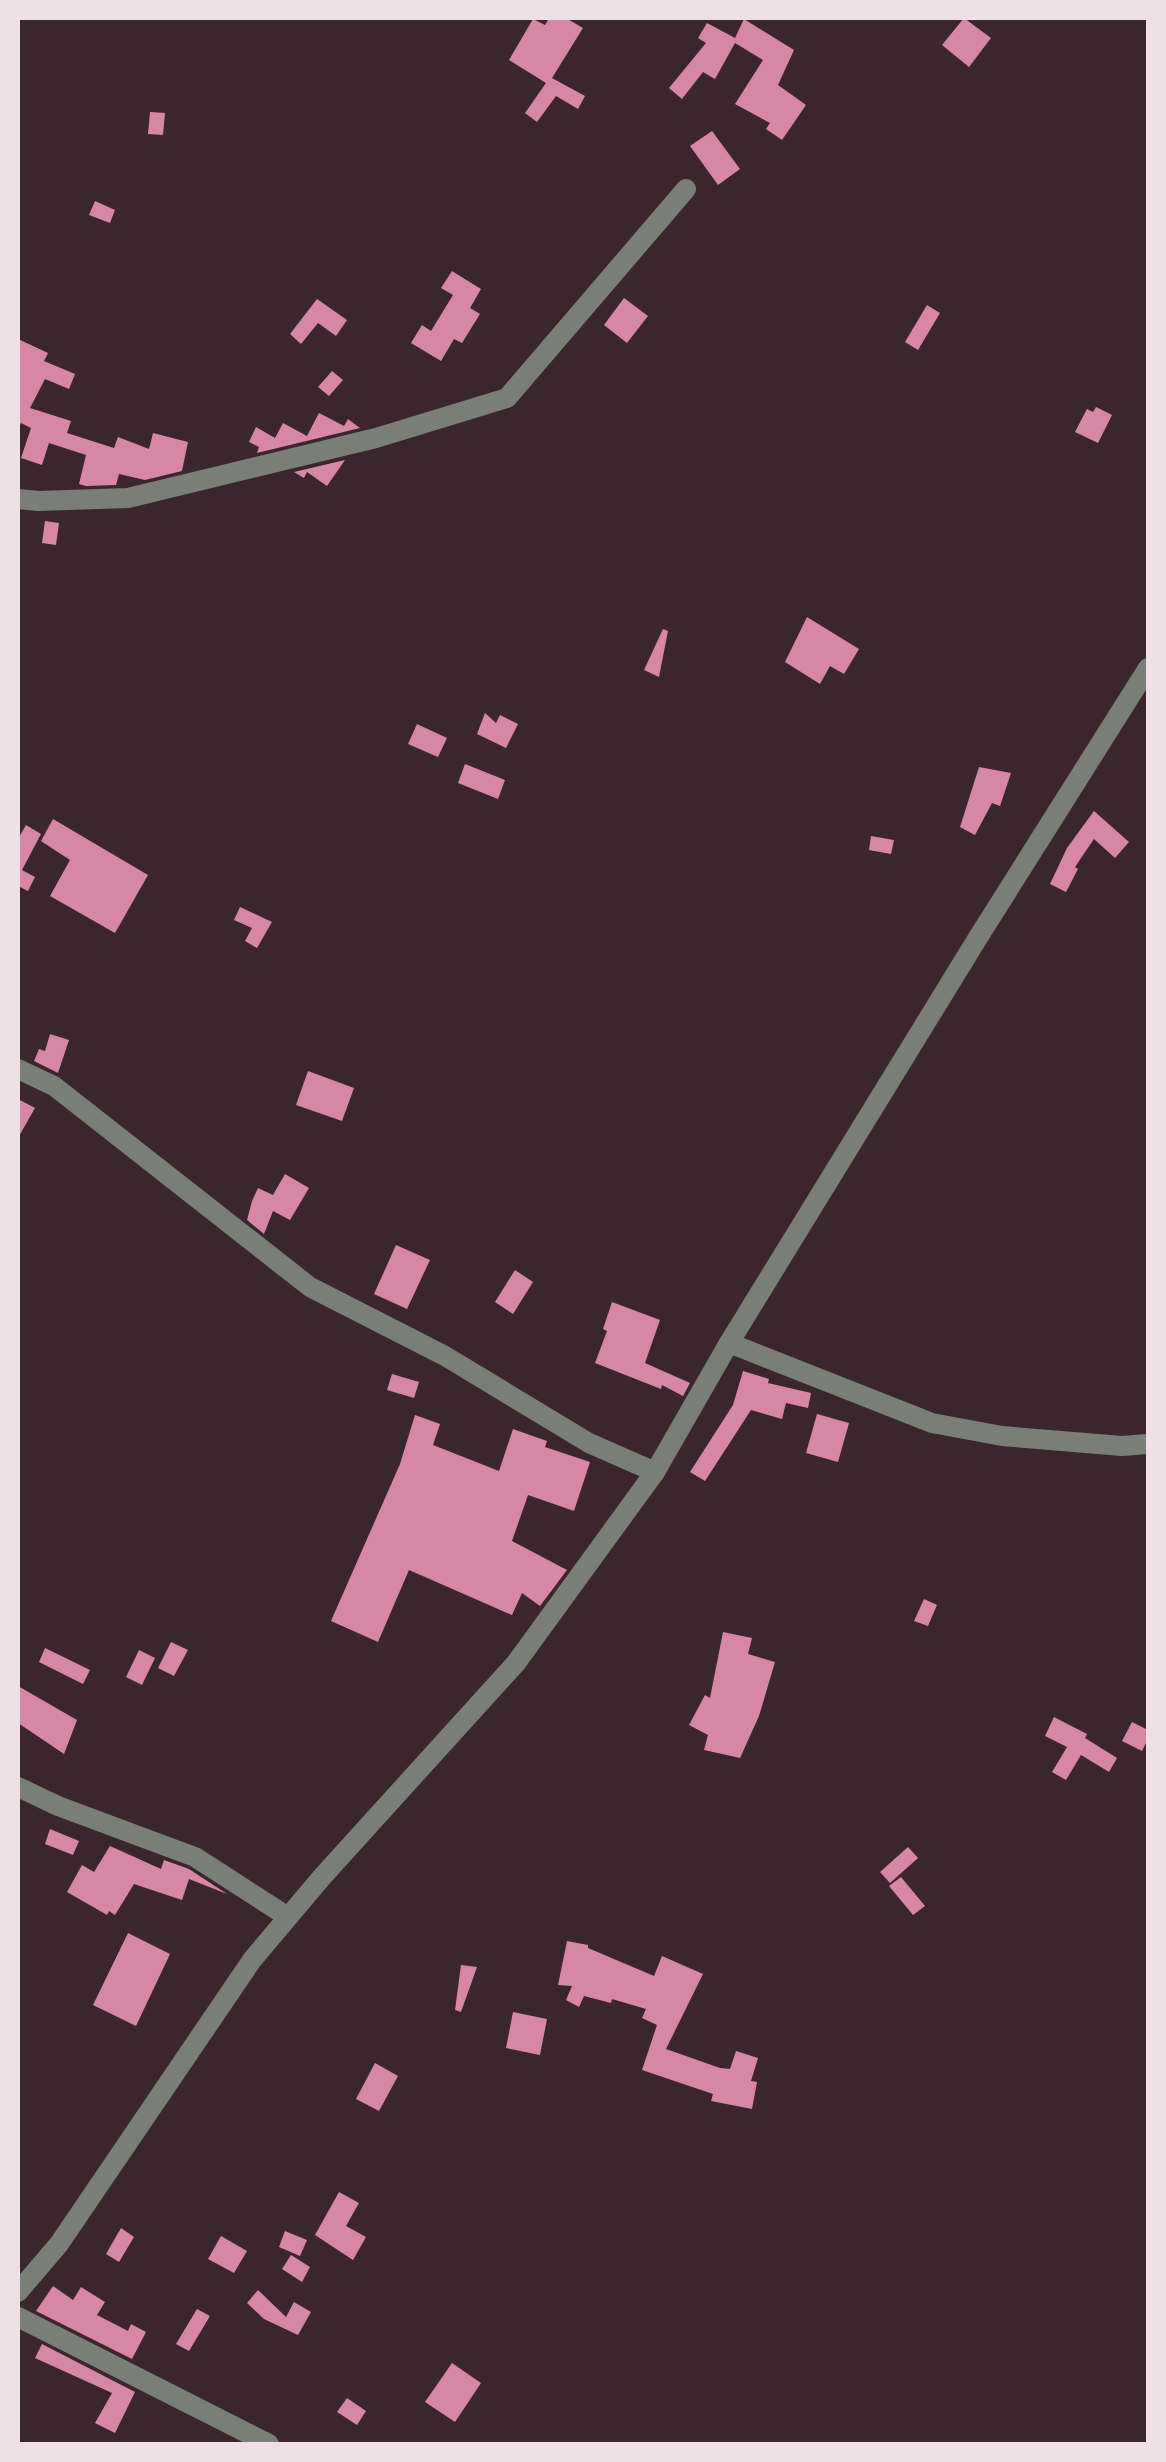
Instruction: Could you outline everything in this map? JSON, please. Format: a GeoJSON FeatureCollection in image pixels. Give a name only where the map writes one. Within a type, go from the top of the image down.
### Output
{"type":"FeatureCollection","features":[{"type":"Feature","properties":{"kind":"street"},"geometry":{"type":"LineString","coordinates":[[18,498],[128,498],[376,438],[507,398],[686,189]]}},
{"type":"Feature","properties":{"kind":"street"},"geometry":{"type":"LineString","coordinates":[[18,2292],[58,2244],[252,1960],[516,1663],[654,1472],[729,1343],[1148,668]]}},
{"type":"Feature","properties":{"kind":"street"},"geometry":{"type":"LineString","coordinates":[[18,1069],[54,1086],[310,1287],[445,1356],[589,1444],[654,1472]]}},
{"type":"Feature","properties":{"kind":"street"},"geometry":{"type":"LineString","coordinates":[[729,1343],[932,1423],[1002,1436],[1122,1446],[1148,1444]]}},
{"type":"Feature","properties":{"kind":"street"},"geometry":{"type":"LineString","coordinates":[[18,1786],[58,1806],[195,1857],[288,1918]]}},
{"type":"Feature","properties":{"kind":"street"},"geometry":{"type":"LineString","coordinates":[[18,2318],[269,2444]]}},
{"type":"Feature","properties":{"kind":"building"},"geometry":{"type":"Polygon","coordinates":[[[549,18],[566,18],[583,28],[552,78],[585,96],[578,109],[556,96],[537,122],[525,113],[546,83],[509,60],[533,19],[545,25],[549,18]]]}},
{"type":"Feature","properties":{"kind":"building"},"geometry":{"type":"Polygon","coordinates":[[[964,18],[991,38],[969,67],[942,45],[964,18]]]}},
{"type":"Feature","properties":{"kind":"building"},"geometry":{"type":"Polygon","coordinates":[[[744,19],[794,50],[778,85],[806,105],[782,140],[766,129],[770,123],[735,104],[763,60],[735,43],[715,79],[703,72],[682,99],[669,88],[706,43],[698,38],[707,23],[735,38],[744,19]]]}},
{"type":"Feature","properties":{"kind":"building"},"geometry":{"type":"Polygon","coordinates":[[[150,112],[165,113],[163,135],[148,134],[150,112]]]}},
{"type":"Feature","properties":{"kind":"building"},"geometry":{"type":"Polygon","coordinates":[[[712,131],[740,169],[718,185],[690,146],[712,131]]]}},
{"type":"Feature","properties":{"kind":"building"},"geometry":{"type":"Polygon","coordinates":[[[95,201],[115,210],[110,223],[89,215],[95,201]]]}},
{"type":"Feature","properties":{"kind":"building"},"geometry":{"type":"Polygon","coordinates":[[[452,271],[481,289],[470,308],[480,314],[462,343],[454,339],[441,361],[411,343],[422,325],[431,331],[453,295],[441,288],[452,271]]]}},
{"type":"Feature","properties":{"kind":"building"},"geometry":{"type":"Polygon","coordinates":[[[624,298],[648,316],[627,343],[604,325],[624,298]]]}},
{"type":"Feature","properties":{"kind":"building"},"geometry":{"type":"Polygon","coordinates":[[[317,299],[347,320],[336,336],[318,323],[301,344],[290,334],[317,299]]]}},
{"type":"Feature","properties":{"kind":"building"},"geometry":{"type":"Polygon","coordinates":[[[927,305],[940,313],[918,350],[905,342],[927,305]]]}},
{"type":"Feature","properties":{"kind":"building"},"geometry":{"type":"Polygon","coordinates":[[[18,339],[48,353],[44,361],[75,374],[69,389],[45,379],[30,408],[71,421],[67,433],[114,448],[118,437],[149,449],[153,433],[188,442],[182,471],[145,480],[119,474],[116,485],[86,486],[79,484],[86,455],[49,443],[42,465],[21,458],[31,428],[21,423],[18,430],[18,339]]]}},
{"type":"Feature","properties":{"kind":"building"},"geometry":{"type":"Polygon","coordinates":[[[332,371],[343,380],[329,396],[318,387],[332,371]]]}},
{"type":"Feature","properties":{"kind":"building"},"geometry":{"type":"Polygon","coordinates":[[[1096,407],[1112,415],[1098,443],[1075,432],[1087,409],[1093,412],[1096,407]]]}},
{"type":"Feature","properties":{"kind":"building"},"geometry":{"type":"Polygon","coordinates":[[[319,413],[344,426],[348,419],[360,428],[257,453],[259,447],[249,442],[256,427],[275,438],[283,423],[307,436],[319,413]]]}},
{"type":"Feature","properties":{"kind":"building"},"geometry":{"type":"Polygon","coordinates":[[[345,460],[327,486],[307,472],[304,478],[294,472],[345,460]]]}},
{"type":"Feature","properties":{"kind":"building"},"geometry":{"type":"Polygon","coordinates":[[[45,521],[59,523],[56,545],[42,543],[45,521]]]}},
{"type":"Feature","properties":{"kind":"building"},"geometry":{"type":"Polygon","coordinates":[[[807,617],[859,649],[844,674],[830,666],[820,684],[785,662],[807,617]]]}},
{"type":"Feature","properties":{"kind":"building"},"geometry":{"type":"Polygon","coordinates":[[[663,629],[668,631],[659,677],[644,670],[663,629]]]}},
{"type":"Feature","properties":{"kind":"building"},"geometry":{"type":"Polygon","coordinates":[[[485,713],[496,723],[500,715],[518,724],[506,748],[477,734],[485,713]]]}},
{"type":"Feature","properties":{"kind":"building"},"geometry":{"type":"Polygon","coordinates":[[[417,724],[447,738],[438,757],[408,744],[417,724]]]}},
{"type":"Feature","properties":{"kind":"building"},"geometry":{"type":"Polygon","coordinates":[[[465,764],[505,780],[498,799],[458,783],[465,764]]]}},
{"type":"Feature","properties":{"kind":"building"},"geometry":{"type":"Polygon","coordinates":[[[979,767],[1011,773],[1000,806],[992,803],[975,835],[960,827],[979,767]]]}},
{"type":"Feature","properties":{"kind":"building"},"geometry":{"type":"Polygon","coordinates":[[[1094,811],[1129,842],[1115,858],[1094,839],[1075,867],[1078,869],[1066,892],[1050,884],[1067,848],[1094,811]]]}},
{"type":"Feature","properties":{"kind":"building"},"geometry":{"type":"Polygon","coordinates":[[[53,819],[148,875],[115,933],[50,896],[70,860],[41,841],[53,819]]]}},
{"type":"Feature","properties":{"kind":"building"},"geometry":{"type":"Polygon","coordinates":[[[26,825],[41,834],[22,870],[35,877],[28,891],[18,886],[18,839],[26,825]]]}},
{"type":"Feature","properties":{"kind":"building"},"geometry":{"type":"Polygon","coordinates":[[[871,836],[894,840],[891,854],[869,850],[871,836]]]}},
{"type":"Feature","properties":{"kind":"building"},"geometry":{"type":"Polygon","coordinates":[[[240,907],[272,922],[257,948],[245,941],[252,928],[234,920],[240,907]]]}},
{"type":"Feature","properties":{"kind":"building"},"geometry":{"type":"Polygon","coordinates":[[[50,1034],[69,1040],[58,1073],[34,1061],[39,1049],[45,1051],[50,1034]]]}},
{"type":"Feature","properties":{"kind":"building"},"geometry":{"type":"Polygon","coordinates":[[[308,1071],[354,1088],[342,1121],[296,1105],[308,1071]]]}},
{"type":"Feature","properties":{"kind":"building"},"geometry":{"type":"Polygon","coordinates":[[[18,1099],[35,1108],[18,1138],[18,1099]]]}},
{"type":"Feature","properties":{"kind":"building"},"geometry":{"type":"Polygon","coordinates":[[[285,1174],[309,1188],[290,1220],[273,1211],[264,1234],[247,1220],[252,1201],[258,1188],[273,1195],[285,1174]]]}},
{"type":"Feature","properties":{"kind":"building"},"geometry":{"type":"Polygon","coordinates":[[[396,1245],[430,1260],[407,1309],[374,1294],[396,1245]]]}},
{"type":"Feature","properties":{"kind":"building"},"geometry":{"type":"Polygon","coordinates":[[[515,1270],[533,1282],[513,1314],[495,1302],[515,1270]]]}},
{"type":"Feature","properties":{"kind":"building"},"geometry":{"type":"Polygon","coordinates":[[[612,1302],[660,1320],[645,1363],[690,1383],[683,1396],[595,1363],[612,1302]]]}},
{"type":"Feature","properties":{"kind":"building"},"geometry":{"type":"Polygon","coordinates":[[[743,1371],[769,1379],[768,1383],[811,1393],[808,1408],[786,1403],[782,1419],[751,1410],[705,1481],[690,1472],[733,1405],[743,1371]]]}},
{"type":"Feature","properties":{"kind":"building"},"geometry":{"type":"Polygon","coordinates":[[[392,1374],[419,1382],[414,1398],[387,1390],[392,1374]]]}},
{"type":"Feature","properties":{"kind":"building"},"geometry":{"type":"Polygon","coordinates":[[[817,1414],[849,1423],[838,1462],[806,1453],[817,1414]]]}},
{"type":"Feature","properties":{"kind":"building"},"geometry":{"type":"Polygon","coordinates":[[[415,1415],[440,1424],[433,1445],[499,1471],[513,1429],[547,1441],[545,1447],[590,1462],[574,1511],[528,1495],[512,1541],[567,1570],[540,1606],[522,1593],[512,1615],[409,1570],[378,1642],[331,1621],[400,1464],[415,1415]]]}},
{"type":"Feature","properties":{"kind":"building"},"geometry":{"type":"Polygon","coordinates":[[[924,1599],[937,1605],[928,1626],[914,1621],[924,1599]]]}},
{"type":"Feature","properties":{"kind":"building"},"geometry":{"type":"Polygon","coordinates":[[[723,1632],[752,1638],[748,1654],[775,1662],[759,1716],[740,1758],[704,1750],[708,1735],[689,1725],[705,1695],[710,1698],[723,1632]]]}},
{"type":"Feature","properties":{"kind":"building"},"geometry":{"type":"Polygon","coordinates":[[[171,1642],[188,1650],[174,1676],[158,1668],[171,1642]]]}},
{"type":"Feature","properties":{"kind":"building"},"geometry":{"type":"Polygon","coordinates":[[[45,1648],[90,1670],[83,1684],[39,1662],[45,1648]]]}},
{"type":"Feature","properties":{"kind":"building"},"geometry":{"type":"Polygon","coordinates":[[[139,1650],[155,1658],[142,1685],[126,1677],[139,1650]]]}},
{"type":"Feature","properties":{"kind":"building"},"geometry":{"type":"Polygon","coordinates":[[[18,1686],[77,1720],[64,1754],[18,1723],[18,1686]]]}},
{"type":"Feature","properties":{"kind":"building"},"geometry":{"type":"Polygon","coordinates":[[[1054,1717],[1087,1734],[1085,1738],[1117,1758],[1109,1772],[1081,1755],[1066,1780],[1052,1772],[1067,1747],[1045,1736],[1054,1717]]]}},
{"type":"Feature","properties":{"kind":"building"},"geometry":{"type":"Polygon","coordinates":[[[1132,1722],[1148,1730],[1142,1751],[1122,1741],[1132,1722]]]}},
{"type":"Feature","properties":{"kind":"building"},"geometry":{"type":"Polygon","coordinates":[[[50,1829],[79,1841],[73,1855],[45,1844],[50,1829]]]}},
{"type":"Feature","properties":{"kind":"building"},"geometry":{"type":"Polygon","coordinates":[[[110,1846],[161,1869],[164,1860],[189,1869],[227,1894],[189,1879],[182,1900],[134,1884],[115,1915],[109,1911],[107,1915],[67,1892],[82,1865],[94,1872],[110,1846]]]}},
{"type":"Feature","properties":{"kind":"building"},"geometry":{"type":"Polygon","coordinates":[[[908,1847],[918,1858],[890,1883],[880,1872],[908,1847]]]}},
{"type":"Feature","properties":{"kind":"building"},"geometry":{"type":"Polygon","coordinates":[[[901,1877],[925,1906],[913,1915],[889,1886],[901,1877]]]}},
{"type":"Feature","properties":{"kind":"building"},"geometry":{"type":"Polygon","coordinates":[[[128,1933],[170,1954],[136,2026],[93,2005],[128,1933]]]}},
{"type":"Feature","properties":{"kind":"building"},"geometry":{"type":"Polygon","coordinates":[[[567,1941],[588,1945],[654,1976],[662,1956],[703,1974],[666,2049],[730,2069],[736,2051],[758,2058],[751,2081],[757,2082],[752,2109],[711,2101],[713,2094],[642,2070],[657,2025],[642,2018],[646,2009],[612,1999],[611,2003],[584,1996],[579,2007],[566,2000],[572,1986],[558,1985],[567,1941]]]}},
{"type":"Feature","properties":{"kind":"building"},"geometry":{"type":"Polygon","coordinates":[[[461,1965],[477,1967],[461,2012],[455,2010],[461,1965]]]}},
{"type":"Feature","properties":{"kind":"building"},"geometry":{"type":"Polygon","coordinates":[[[513,2012],[547,2019],[540,2055],[506,2048],[513,2012]]]}},
{"type":"Feature","properties":{"kind":"building"},"geometry":{"type":"Polygon","coordinates":[[[375,2063],[398,2076],[379,2111],[356,2099],[375,2063]]]}},
{"type":"Feature","properties":{"kind":"building"},"geometry":{"type":"Polygon","coordinates":[[[339,2192],[359,2203],[346,2226],[366,2237],[353,2260],[315,2235],[339,2192]]]}},
{"type":"Feature","properties":{"kind":"building"},"geometry":{"type":"Polygon","coordinates":[[[121,2228],[134,2237],[119,2262],[106,2254],[121,2228]]]}},
{"type":"Feature","properties":{"kind":"building"},"geometry":{"type":"Polygon","coordinates":[[[285,2231],[307,2240],[300,2256],[279,2247],[285,2231]]]}},
{"type":"Feature","properties":{"kind":"building"},"geometry":{"type":"Polygon","coordinates":[[[221,2236],[247,2251],[234,2273],[208,2259],[221,2236]]]}},
{"type":"Feature","properties":{"kind":"building"},"geometry":{"type":"Polygon","coordinates":[[[291,2255],[310,2267],[302,2282],[282,2269],[291,2255]]]}},
{"type":"Feature","properties":{"kind":"building"},"geometry":{"type":"Polygon","coordinates":[[[53,2286],[73,2300],[81,2287],[105,2302],[97,2315],[128,2331],[131,2324],[146,2332],[132,2359],[36,2311],[53,2286]]]}},
{"type":"Feature","properties":{"kind":"building"},"geometry":{"type":"Polygon","coordinates":[[[258,2290],[286,2317],[294,2302],[311,2312],[298,2335],[264,2319],[247,2303],[258,2290]]]}},
{"type":"Feature","properties":{"kind":"building"},"geometry":{"type":"Polygon","coordinates":[[[197,2309],[210,2316],[189,2351],[176,2344],[197,2309]]]}},
{"type":"Feature","properties":{"kind":"building"},"geometry":{"type":"Polygon","coordinates":[[[42,2344],[135,2392],[115,2433],[95,2423],[112,2393],[35,2358],[42,2344]]]}},
{"type":"Feature","properties":{"kind":"building"},"geometry":{"type":"Polygon","coordinates":[[[452,2363],[481,2383],[455,2422],[425,2402],[452,2363]]]}},
{"type":"Feature","properties":{"kind":"building"},"geometry":{"type":"Polygon","coordinates":[[[347,2398],[366,2411],[357,2425],[337,2412],[347,2398]]]}}]}
